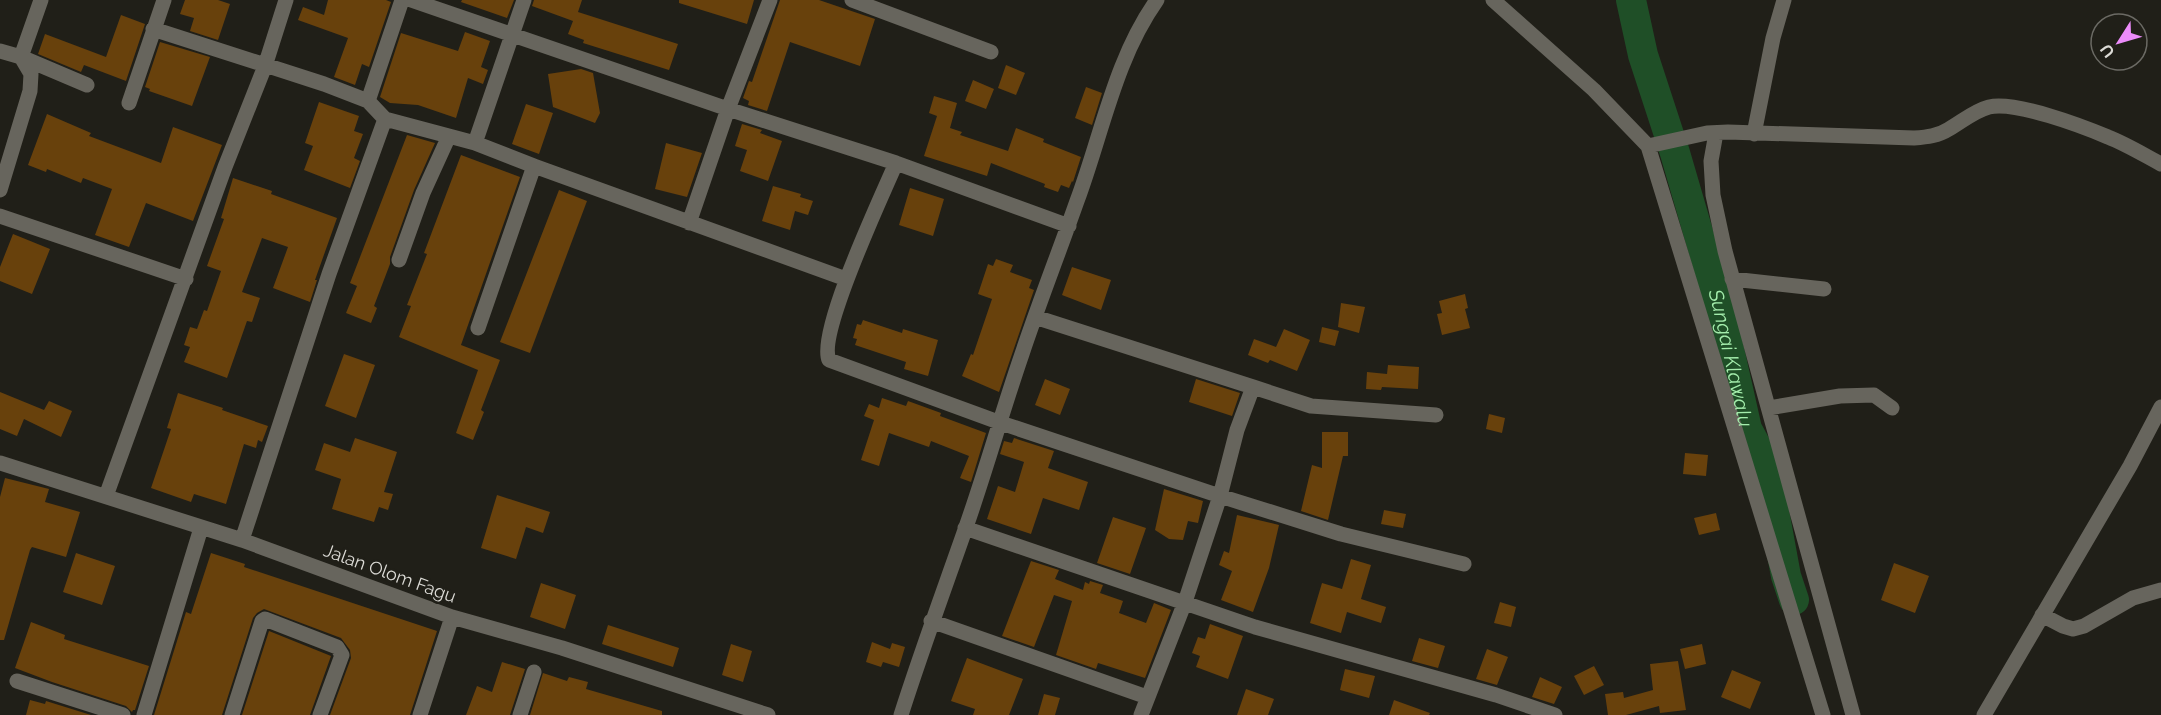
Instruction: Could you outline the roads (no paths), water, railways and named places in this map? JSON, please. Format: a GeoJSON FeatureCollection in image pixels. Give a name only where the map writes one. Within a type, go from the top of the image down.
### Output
{"type":"FeatureCollection","features":[{"type":"Feature","properties":{"kind":"street"},"geometry":{"type":"LineString","coordinates":[[0,190],[30,91],[31,74],[21,57],[41,0]]}},
{"type":"Feature","properties":{"kind":"street"},"geometry":{"type":"LineString","coordinates":[[129,103],[164,0]]}},
{"type":"Feature","properties":{"kind":"street"},"geometry":{"type":"LineString","coordinates":[[106,496],[225,168],[265,66],[286,0]]}},
{"type":"Feature","properties":{"kind":"street"},"geometry":{"type":"LineString","coordinates":[[368,101],[402,0]]}},
{"type":"Feature","properties":{"kind":"street"},"geometry":{"type":"LineString","coordinates":[[411,0],[896,164],[1069,226]]}},
{"type":"Feature","properties":{"kind":"street"},"geometry":{"type":"LineString","coordinates":[[475,144],[524,0]]}},
{"type":"Feature","properties":{"kind":"street"},"geometry":{"type":"LineString","coordinates":[[689,223],[728,109],[771,0]]}},
{"type":"Feature","properties":{"kind":"street"},"geometry":{"type":"LineString","coordinates":[[852,0],[991,52]]}},
{"type":"Feature","properties":{"kind":"street"},"geometry":{"type":"LineString","coordinates":[[901,715],[931,621],[1001,423],[1035,316],[1093,159],[1119,69],[1132,40],[1157,0]]}},
{"type":"Feature","properties":{"kind":"street"},"geometry":{"type":"LineString","coordinates":[[1493,0],[1594,90],[1648,146],[1824,715]]}},
{"type":"Feature","properties":{"kind":"street"},"geometry":{"type":"LineString","coordinates":[[1754,134],[1773,38],[1784,0]]}},
{"type":"Feature","properties":{"kind":"street"},"geometry":{"type":"LineString","coordinates":[[153,29],[324,84],[368,101],[385,119],[475,144],[846,279]]}},
{"type":"Feature","properties":{"kind":"street"},"geometry":{"type":"LineString","coordinates":[[0,51],[21,57],[87,85]]}},
{"type":"Feature","properties":{"kind":"street"},"geometry":{"type":"LineString","coordinates":[[1648,146],[1716,133],[1914,138],[1931,136],[1948,130],[1973,113],[1991,106],[2021,108],[2109,137],[2161,164]]}},
{"type":"Feature","properties":{"kind":"street"},"geometry":{"type":"LineString","coordinates":[[242,540],[329,274],[385,119]]}},
{"type":"Feature","properties":{"kind":"street"},"geometry":{"type":"LineString","coordinates":[[1716,133],[1711,161],[1713,195],[1732,279],[1853,715]]}},
{"type":"Feature","properties":{"kind":"street"},"geometry":{"type":"LineString","coordinates":[[399,260],[423,193],[449,136]]}},
{"type":"Feature","properties":{"kind":"street"},"geometry":{"type":"LineString","coordinates":[[896,164],[846,279],[827,342],[829,360],[840,366],[1001,423],[1220,496],[1341,534],[1464,564]]}},
{"type":"Feature","properties":{"kind":"street"},"geometry":{"type":"LineString","coordinates":[[478,328],[534,166]]}},
{"type":"Feature","properties":{"kind":"street"},"geometry":{"type":"LineString","coordinates":[[0,216],[186,279]]}},
{"type":"Feature","properties":{"kind":"street"},"geometry":{"type":"LineString","coordinates":[[1732,279],[1824,290]]}},
{"type":"Feature","properties":{"kind":"street"},"geometry":{"type":"LineString","coordinates":[[1035,316],[1311,406],[1437,415]]}},
{"type":"Feature","properties":{"kind":"street"},"geometry":{"type":"LineString","coordinates":[[1141,715],[1185,602],[1220,496],[1237,430],[1253,387]]}},
{"type":"Feature","properties":{"kind":"street"},"geometry":{"type":"LineString","coordinates":[[1769,408],[1840,396],[1874,394],[1892,408]]}},
{"type":"Feature","properties":{"kind":"street"},"geometry":{"type":"LineString","coordinates":[[1984,715],[2130,466],[2161,407]]}},
{"type":"Feature","properties":{"kind":"street","name":"Jalan Olom Fagu"},"geometry":{"type":"LineString","coordinates":[[0,463],[242,540],[452,617],[562,648],[768,715]]}},
{"type":"Feature","properties":{"kind":"street"},"geometry":{"type":"LineString","coordinates":[[144,715],[201,528]]}},
{"type":"Feature","properties":{"kind":"street"},"geometry":{"type":"LineString","coordinates":[[965,528],[1255,627],[1496,695],[1555,715]]}},
{"type":"Feature","properties":{"kind":"street"},"geometry":{"type":"LineString","coordinates":[[2042,615],[2063,627],[2073,629],[2084,626],[2133,598],[2161,590]]}},
{"type":"Feature","properties":{"kind":"street"},"geometry":{"type":"LineString","coordinates":[[420,715],[452,617]]}},
{"type":"Feature","properties":{"kind":"street"},"geometry":{"type":"LineString","coordinates":[[232,715],[262,621],[265,619],[340,650],[342,655],[320,715]]}},
{"type":"Feature","properties":{"kind":"street"},"geometry":{"type":"LineString","coordinates":[[931,621],[1147,697]]}},
{"type":"Feature","properties":{"kind":"street"},"geometry":{"type":"LineString","coordinates":[[520,715],[534,672]]}},
{"type":"Feature","properties":{"kind":"street"},"geometry":{"type":"LineString","coordinates":[[18,681],[123,715]]}},
{"type":"Feature","properties":{"kind":"waterway","name":"Sungai Klawalu"},"geometry":{"type":"LineString","coordinates":[[1631,0],[1643,55],[1675,153],[1719,304],[1747,429],[1765,462],[1786,576],[1794,600]]}}]}
